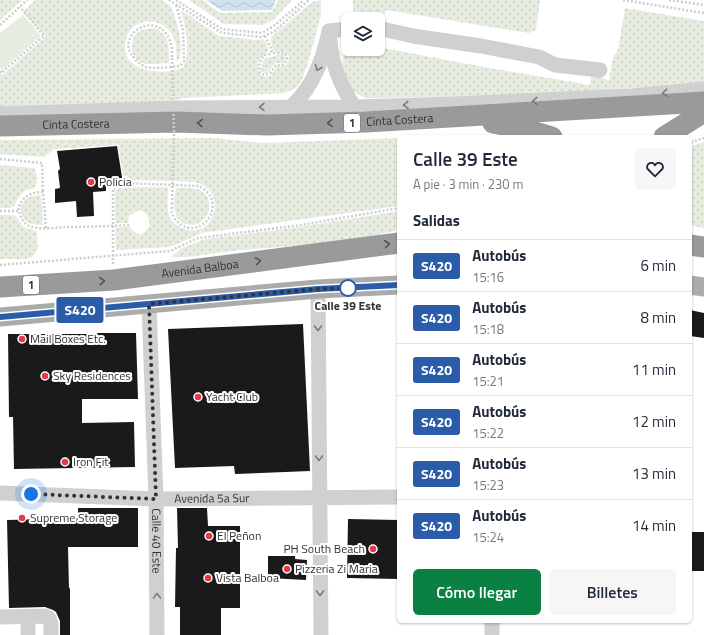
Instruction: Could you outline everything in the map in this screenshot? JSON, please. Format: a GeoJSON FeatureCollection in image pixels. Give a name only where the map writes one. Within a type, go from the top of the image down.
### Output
{"type":"FeatureCollection","features":[{"type":"Feature","properties":{"kind":"highway","name":"Cinta Costera"},"geometry":{"type":"LineString","coordinates":[[0,126],[176,122],[267,125],[360,115],[458,117],[704,102]]}},
{"type":"Feature","properties":{"kind":"highway"},"geometry":{"type":"LineString","coordinates":[[667,135],[704,112]]}},
{"type":"Feature","properties":{"kind":"highway"},"geometry":{"type":"LineString","coordinates":[[458,117],[525,129],[545,135]]}},
{"type":"Feature","properties":{"kind":"highway","name":"Avenida Balboa"},"geometry":{"type":"LineString","coordinates":[[0,287],[63,284],[154,275],[397,243]]}},
{"type":"Feature","properties":{"kind":"highway"},"geometry":{"type":"LineString","coordinates":[[0,294],[63,284]]}},
{"type":"Feature","properties":{"kind":"main road"},"geometry":{"type":"LineString","coordinates":[[0,316],[318,289],[397,285]]}},
{"type":"Feature","properties":{"kind":"main road"},"geometry":{"type":"LineString","coordinates":[[692,285],[704,287]]}},
{"type":"Feature","properties":{"kind":"street"},"geometry":{"type":"LineString","coordinates":[[328,31],[341,30]]}},
{"type":"Feature","properties":{"kind":"street"},"geometry":{"type":"LineString","coordinates":[[385,30],[413,36],[481,46],[539,57],[555,65],[600,70]]}},
{"type":"Feature","properties":{"kind":"street"},"geometry":{"type":"LineString","coordinates":[[267,125],[291,107],[302,95],[315,75],[324,54],[328,31]]}},
{"type":"Feature","properties":{"kind":"street"},"geometry":{"type":"LineString","coordinates":[[328,31],[331,56],[339,80],[360,115]]}},
{"type":"Feature","properties":{"kind":"street"},"geometry":{"type":"LineString","coordinates":[[0,114],[180,108],[291,107],[360,115],[632,96],[704,89]]}},
{"type":"Feature","properties":{"kind":"street"},"geometry":{"type":"LineString","coordinates":[[318,289],[320,635]]}},
{"type":"Feature","properties":{"kind":"street","name":"Calle 40 Este"},"geometry":{"type":"LineString","coordinates":[[149,304],[156,499],[157,635]]}},
{"type":"Feature","properties":{"kind":"street","name":"Avenida 5a Sur"},"geometry":{"type":"LineString","coordinates":[[0,493],[156,499],[397,497]]}},
{"type":"Feature","properties":{"kind":"street"},"geometry":{"type":"LineString","coordinates":[[0,617],[45,616],[49,618],[51,624],[51,635]]}},
{"type":"Feature","properties":{"kind":"street"},"geometry":{"type":"LineString","coordinates":[[28,617],[28,635]]}},
{"type":"Feature","properties":{"kind":"street"},"geometry":{"type":"LineString","coordinates":[[492,623],[492,635]]}},
{"type":"Feature","properties":{"kind":"path"},"geometry":{"type":"LineString","coordinates":[[0,25],[28,0]]}},
{"type":"Feature","properties":{"kind":"path"},"geometry":{"type":"LineString","coordinates":[[169,0],[222,33],[262,37],[275,31],[310,0]]}},
{"type":"Feature","properties":{"kind":"path"},"geometry":{"type":"LineString","coordinates":[[176,0],[222,29],[262,33],[276,25],[304,0]]}},
{"type":"Feature","properties":{"kind":"path"},"geometry":{"type":"LineString","coordinates":[[623,0],[704,13]]}},
{"type":"Feature","properties":{"kind":"path"},"geometry":{"type":"LineString","coordinates":[[670,0],[704,5]]}},
{"type":"Feature","properties":{"kind":"path"},"geometry":{"type":"LineString","coordinates":[[113,257],[113,189],[124,183],[199,186],[209,193],[213,203],[212,215],[205,224],[196,228],[189,228],[175,220],[172,213],[172,204],[174,134],[172,57],[171,42],[166,34],[158,27],[152,25],[142,27],[132,33],[129,40],[129,47],[132,56],[139,63],[145,66],[159,68],[180,66],[184,61],[183,30],[176,4]]}},
{"type":"Feature","properties":{"kind":"path"},"geometry":{"type":"LineString","coordinates":[[0,71],[1,73],[44,36],[20,7]]}},
{"type":"Feature","properties":{"kind":"path"},"geometry":{"type":"LineString","coordinates":[[265,36],[274,53],[284,53],[287,56],[287,60],[281,66],[276,65],[270,73],[264,75],[260,73],[258,69],[260,61],[264,55],[270,54],[272,50]]}},
{"type":"Feature","properties":{"kind":"path"},"geometry":{"type":"LineString","coordinates":[[692,142],[704,138]]}},
{"type":"Feature","properties":{"kind":"path"},"geometry":{"type":"LineString","coordinates":[[0,159],[42,163],[46,228]]}},
{"type":"Feature","properties":{"kind":"path"},"geometry":{"type":"LineString","coordinates":[[43,192],[30,194],[22,200],[18,208],[20,218],[28,225],[38,228],[129,225]]}},
{"type":"Feature","properties":{"kind":"path"},"geometry":{"type":"LineString","coordinates":[[0,265],[113,257],[170,251],[198,238],[301,225],[397,208]]}},
{"type":"Feature","properties":{"kind":"path"},"geometry":{"type":"LineString","coordinates":[[0,211],[19,211]]}},
{"type":"Feature","properties":{"kind":"shaded area"},"geometry":{"type":"Polygon","coordinates":[[[0,0],[22,0],[0,20],[0,0]]]}},
{"type":"Feature","properties":{"kind":"shaded area"},"geometry":{"type":"Polygon","coordinates":[[[35,0],[161,0],[165,2],[170,6],[173,12],[180,35],[181,51],[177,62],[176,43],[170,31],[163,25],[154,22],[137,24],[126,38],[125,49],[129,60],[138,67],[161,72],[183,68],[187,54],[187,39],[181,10],[219,36],[259,40],[263,39],[269,50],[260,58],[257,67],[259,74],[264,77],[271,75],[277,66],[285,66],[289,60],[289,55],[284,52],[276,52],[272,45],[271,37],[312,2],[321,0],[321,15],[308,63],[301,81],[296,88],[285,93],[184,98],[168,102],[0,108],[0,73],[2,75],[46,37],[23,12],[35,0]]]}},
{"type":"Feature","properties":{"kind":"shaded area"},"geometry":{"type":"Polygon","coordinates":[[[189,0],[203,0],[220,13],[272,12],[278,0],[292,0],[273,20],[263,25],[224,24],[189,0]]]}},
{"type":"Feature","properties":{"kind":"shaded area"},"geometry":{"type":"Polygon","coordinates":[[[353,0],[540,0],[536,30],[529,33],[386,10],[385,13],[355,12],[353,10],[353,0]]]}},
{"type":"Feature","properties":{"kind":"shaded area"},"geometry":{"type":"Polygon","coordinates":[[[625,8],[704,21],[704,84],[508,96],[365,98],[353,91],[342,68],[343,56],[385,56],[385,48],[590,85],[591,77],[601,77],[609,81],[613,57],[618,50],[625,8]]]}},
{"type":"Feature","properties":{"kind":"shaded area"},"geometry":{"type":"Polygon","coordinates":[[[23,15],[41,36],[2,70],[0,68],[0,33],[23,15]]]}},
{"type":"Feature","properties":{"kind":"shaded area"},"geometry":{"type":"Polygon","coordinates":[[[155,28],[164,35],[168,42],[169,63],[144,63],[137,59],[132,51],[133,41],[138,33],[145,29],[155,28]]]}},
{"type":"Feature","properties":{"kind":"shaded area"},"geometry":{"type":"Polygon","coordinates":[[[284,54],[285,57],[285,61],[283,63],[275,63],[267,73],[264,73],[260,69],[264,59],[284,54]]]}},
{"type":"Feature","properties":{"kind":"shaded area"},"geometry":{"type":"Polygon","coordinates":[[[214,138],[264,143],[397,138],[397,206],[202,233],[169,247],[116,250],[115,228],[129,226],[135,233],[140,235],[150,226],[147,216],[144,212],[139,210],[129,216],[128,223],[115,223],[115,191],[123,186],[168,187],[168,207],[170,218],[178,226],[195,231],[203,228],[210,222],[214,214],[215,204],[213,196],[207,188],[195,182],[124,180],[118,145],[54,149],[44,157],[0,154],[0,140],[214,138]]]}},
{"type":"Feature","properties":{"kind":"shaded area"},"geometry":{"type":"Polygon","coordinates":[[[704,142],[704,228],[692,225],[692,146],[704,142]]]}},
{"type":"Feature","properties":{"kind":"shaded area"},"geometry":{"type":"Polygon","coordinates":[[[0,165],[34,168],[37,176],[37,183],[34,188],[27,190],[22,194],[18,198],[15,205],[10,208],[0,208],[0,165]]]}},
{"type":"Feature","properties":{"kind":"shaded area"},"geometry":{"type":"Polygon","coordinates":[[[176,188],[195,188],[204,193],[208,200],[209,206],[208,213],[204,219],[192,225],[184,223],[178,219],[174,206],[176,188]]]}},
{"type":"Feature","properties":{"kind":"shaded area"},"geometry":{"type":"Polygon","coordinates":[[[41,195],[43,225],[34,224],[25,220],[20,209],[28,198],[41,195]]]}},
{"type":"Feature","properties":{"kind":"shaded area"},"geometry":{"type":"Polygon","coordinates":[[[397,211],[397,230],[363,238],[319,244],[240,250],[187,257],[171,257],[182,248],[205,239],[293,228],[397,211]]]}},
{"type":"Feature","properties":{"kind":"shaded area"},"geometry":{"type":"Polygon","coordinates":[[[0,215],[16,216],[23,226],[37,231],[38,249],[32,257],[25,259],[0,259],[0,215]]]}},
{"type":"Feature","properties":{"kind":"water"},"geometry":{"type":"Polygon","coordinates":[[[206,0],[276,0],[272,10],[222,11],[206,0]]]}},
{"type":"Feature","properties":{"kind":"building","name":"Policia"},"geometry":{"type":"Polygon","coordinates":[[[117,146],[123,183],[106,185],[106,191],[93,192],[94,216],[77,217],[76,201],[55,203],[55,189],[60,188],[58,171],[60,169],[57,151],[117,146]]]}},
{"type":"Feature","properties":{"kind":"building"},"geometry":{"type":"Polygon","coordinates":[[[692,310],[704,313],[704,338],[692,336],[692,310]]]}},
{"type":"Feature","properties":{"kind":"building"},"geometry":{"type":"Polygon","coordinates":[[[303,324],[310,471],[235,474],[234,466],[175,468],[168,329],[303,324]]]}},
{"type":"Feature","properties":{"kind":"building"},"geometry":{"type":"Polygon","coordinates":[[[136,333],[138,399],[82,399],[82,423],[134,422],[135,467],[14,469],[13,417],[9,417],[8,334],[136,333]]]}},
{"type":"Feature","properties":{"kind":"building"},"geometry":{"type":"Polygon","coordinates":[[[78,508],[138,508],[138,547],[68,547],[70,635],[60,635],[60,621],[56,612],[53,610],[45,607],[9,608],[7,520],[78,518],[78,508]]]}},
{"type":"Feature","properties":{"kind":"building"},"geometry":{"type":"Polygon","coordinates":[[[177,508],[207,508],[208,526],[240,526],[240,608],[221,608],[221,635],[180,635],[180,607],[175,607],[176,548],[178,548],[177,508]]]}},
{"type":"Feature","properties":{"kind":"building","name":"PH South Beach"},"geometry":{"type":"Polygon","coordinates":[[[348,519],[397,520],[397,579],[347,578],[348,519]]]}},
{"type":"Feature","properties":{"kind":"building"},"geometry":{"type":"Polygon","coordinates":[[[692,532],[704,532],[704,571],[692,571],[692,532]]]}},
{"type":"Feature","properties":{"kind":"building","name":"Pizzeria Zi Maria"},"geometry":{"type":"Polygon","coordinates":[[[268,556],[295,556],[295,559],[307,560],[306,580],[268,578],[268,556]]]}},
{"type":"Feature","properties":{"kind":"bus line","name":"S420"},"geometry":{"type":"LineString","coordinates":[[0,317],[318,289],[397,285]]}},
{"type":"Feature","properties":{"kind":"place","name":"Policia"},"geometry":{"type":"Point","coordinates":[91,182]}},
{"type":"Feature","properties":{"kind":"place","name":"Calle 39 Este"},"geometry":{"type":"Point","coordinates":[348,288]}},
{"type":"Feature","properties":{"kind":"place","name":"Mail Boxes Etc."},"geometry":{"type":"Point","coordinates":[22,339]}},
{"type":"Feature","properties":{"kind":"place","name":"Sky Residences"},"geometry":{"type":"Point","coordinates":[45,376]}},
{"type":"Feature","properties":{"kind":"place","name":"Yacht Club"},"geometry":{"type":"Point","coordinates":[198,397]}},
{"type":"Feature","properties":{"kind":"place","name":"Iron Fit"},"geometry":{"type":"Point","coordinates":[65,462]}},
{"type":"Feature","properties":{"kind":"place","name":"Supreme Storage"},"geometry":{"type":"Point","coordinates":[22,518]}},
{"type":"Feature","properties":{"kind":"place","name":"El Peñon"},"geometry":{"type":"Point","coordinates":[209,536]}},
{"type":"Feature","properties":{"kind":"place","name":"PH South Beach"},"geometry":{"type":"Point","coordinates":[373,549]}},
{"type":"Feature","properties":{"kind":"place","name":"Pizzeria Zi Maria"},"geometry":{"type":"Point","coordinates":[287,569]}},
{"type":"Feature","properties":{"kind":"place","name":"Vista Balboa"},"geometry":{"type":"Point","coordinates":[208,578]}},
{"type":"Feature","properties":{"kind":"route"},"geometry":{"type":"LineString","coordinates":[[31,494],[156,499],[149,304],[318,289],[348,288]]}}]}
